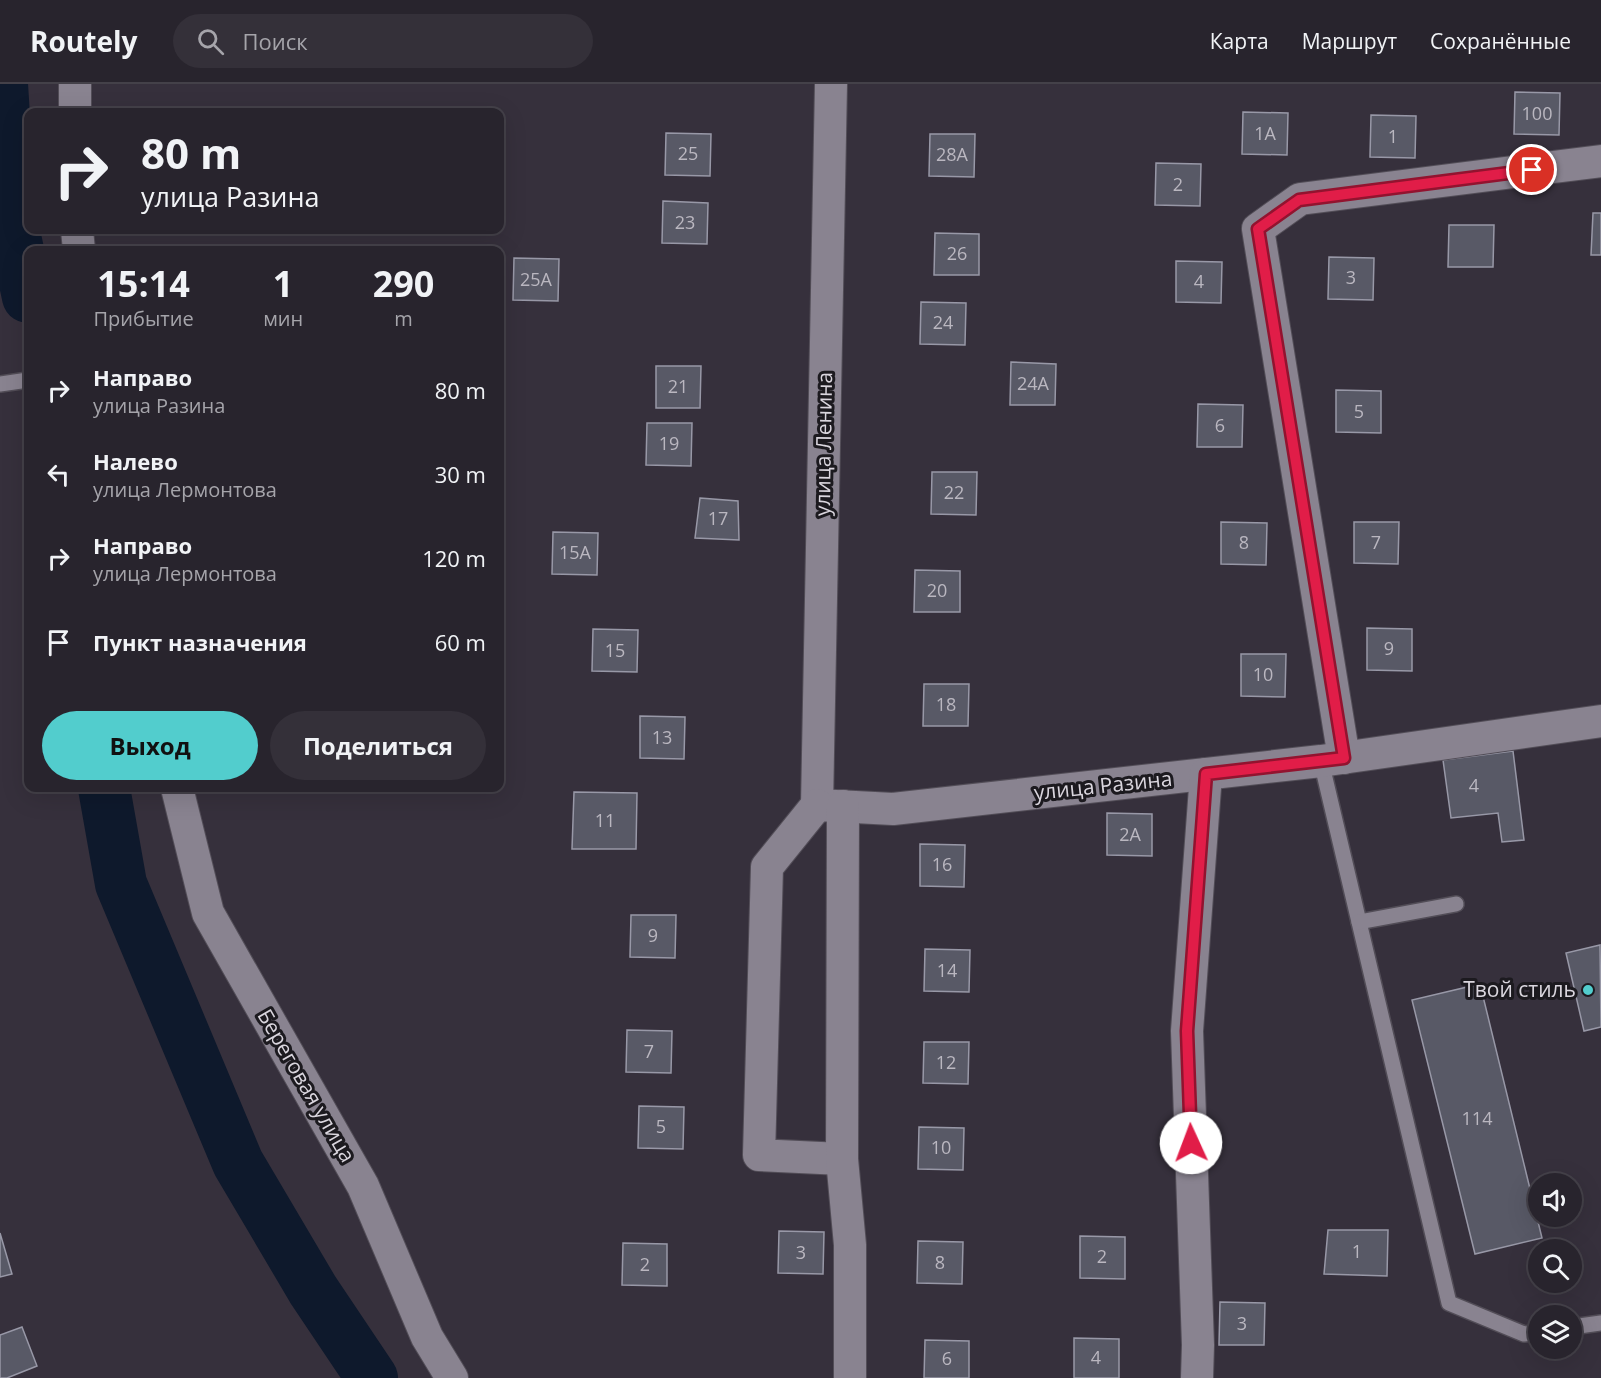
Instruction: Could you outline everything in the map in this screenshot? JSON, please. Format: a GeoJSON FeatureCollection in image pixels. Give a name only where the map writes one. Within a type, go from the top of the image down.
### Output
{"type":"FeatureCollection","features":[{"type":"Feature","properties":{"kind":"street"},"geometry":{"type":"LineString","coordinates":[[75,84],[75,108]]}},
{"type":"Feature","properties":{"kind":"street","name":"улица Ленина"},"geometry":{"type":"LineString","coordinates":[[831,84],[830,806],[842,1159],[850,1245],[850,1378]]}},
{"type":"Feature","properties":{"kind":"street"},"geometry":{"type":"LineString","coordinates":[[1333,760],[1258,229],[1299,200],[1601,161]]}},
{"type":"Feature","properties":{"kind":"street","name":"улица Разина"},"geometry":{"type":"LineString","coordinates":[[830,806],[893,809],[1333,760],[1601,720]]}},
{"type":"Feature","properties":{"kind":"street"},"geometry":{"type":"LineString","coordinates":[[1197,1378],[1198,1345],[1187,1031],[1206,774]]}},
{"type":"Feature","properties":{"kind":"street","name":"Береговая улица"},"geometry":{"type":"LineString","coordinates":[[178,792],[208,913],[363,1186],[427,1337],[452,1378]]}},
{"type":"Feature","properties":{"kind":"street"},"geometry":{"type":"LineString","coordinates":[[830,806],[767,867],[759,1155],[842,1159]]}},
{"type":"Feature","properties":{"kind":"lane"},"geometry":{"type":"LineString","coordinates":[[1333,760],[1359,922],[1449,1303],[1524,1334],[1528,1333]]}},
{"type":"Feature","properties":{"kind":"lane"},"geometry":{"type":"LineString","coordinates":[[1359,922],[1456,904]]}},
{"type":"Feature","properties":{"kind":"lane"},"geometry":{"type":"LineString","coordinates":[[1582,1326],[1601,1323]]}},
{"type":"Feature","properties":{"kind":"building"},"geometry":{"type":"Polygon","coordinates":[[[1515,92],[1560,93],[1559,135],[1514,134],[1515,92]]]}},
{"type":"Feature","properties":{"kind":"building"},"geometry":{"type":"Polygon","coordinates":[[[1243,112],[1288,113],[1287,155],[1242,154],[1243,112]]]}},
{"type":"Feature","properties":{"kind":"building"},"geometry":{"type":"Polygon","coordinates":[[[1371,115],[1416,116],[1415,158],[1370,157],[1371,115]]]}},
{"type":"Feature","properties":{"kind":"building"},"geometry":{"type":"Polygon","coordinates":[[[666,133],[711,134],[710,176],[665,175],[666,133]]]}},
{"type":"Feature","properties":{"kind":"building"},"geometry":{"type":"Polygon","coordinates":[[[930,134],[975,134],[974,177],[929,176],[930,134]]]}},
{"type":"Feature","properties":{"kind":"building"},"geometry":{"type":"Polygon","coordinates":[[[1156,163],[1201,164],[1200,206],[1155,205],[1156,163]]]}},
{"type":"Feature","properties":{"kind":"building"},"geometry":{"type":"Polygon","coordinates":[[[663,201],[708,203],[707,244],[662,243],[663,201]]]}},
{"type":"Feature","properties":{"kind":"building"},"geometry":{"type":"Polygon","coordinates":[[[1593,213],[1601,213],[1601,255],[1591,255],[1593,213]]]}},
{"type":"Feature","properties":{"kind":"building"},"geometry":{"type":"Polygon","coordinates":[[[1449,225],[1494,225],[1493,267],[1448,267],[1449,225]]]}},
{"type":"Feature","properties":{"kind":"building"},"geometry":{"type":"Polygon","coordinates":[[[935,233],[979,234],[979,275],[934,275],[935,233]]]}},
{"type":"Feature","properties":{"kind":"building"},"geometry":{"type":"Polygon","coordinates":[[[1329,257],[1374,258],[1373,300],[1328,299],[1329,257]]]}},
{"type":"Feature","properties":{"kind":"building"},"geometry":{"type":"Polygon","coordinates":[[[514,258],[559,259],[558,301],[513,300],[514,258]]]}},
{"type":"Feature","properties":{"kind":"building"},"geometry":{"type":"Polygon","coordinates":[[[1176,261],[1222,262],[1221,303],[1176,302],[1176,261]]]}},
{"type":"Feature","properties":{"kind":"building"},"geometry":{"type":"Polygon","coordinates":[[[921,302],[966,303],[965,345],[920,344],[921,302]]]}},
{"type":"Feature","properties":{"kind":"building"},"geometry":{"type":"Polygon","coordinates":[[[1011,362],[1056,364],[1055,405],[1010,405],[1011,362]]]}},
{"type":"Feature","properties":{"kind":"building"},"geometry":{"type":"Polygon","coordinates":[[[656,366],[701,366],[700,408],[656,408],[656,366]]]}},
{"type":"Feature","properties":{"kind":"building"},"geometry":{"type":"Polygon","coordinates":[[[1336,390],[1381,391],[1381,433],[1336,432],[1336,390]]]}},
{"type":"Feature","properties":{"kind":"building"},"geometry":{"type":"Polygon","coordinates":[[[1198,404],[1243,405],[1242,447],[1197,447],[1198,404]]]}},
{"type":"Feature","properties":{"kind":"building"},"geometry":{"type":"Polygon","coordinates":[[[647,423],[692,423],[691,466],[646,465],[647,423]]]}},
{"type":"Feature","properties":{"kind":"building"},"geometry":{"type":"Polygon","coordinates":[[[932,472],[977,472],[976,515],[931,514],[932,472]]]}},
{"type":"Feature","properties":{"kind":"building"},"geometry":{"type":"Polygon","coordinates":[[[700,498],[738,501],[739,540],[695,538],[700,498]]]}},
{"type":"Feature","properties":{"kind":"building"},"geometry":{"type":"Polygon","coordinates":[[[1221,522],[1267,523],[1266,565],[1221,564],[1221,522]]]}},
{"type":"Feature","properties":{"kind":"building"},"geometry":{"type":"Polygon","coordinates":[[[1354,522],[1399,522],[1398,564],[1354,563],[1354,522]]]}},
{"type":"Feature","properties":{"kind":"building"},"geometry":{"type":"Polygon","coordinates":[[[553,532],[598,533],[597,575],[552,574],[553,532]]]}},
{"type":"Feature","properties":{"kind":"building"},"geometry":{"type":"Polygon","coordinates":[[[915,570],[960,571],[960,612],[914,612],[915,570]]]}},
{"type":"Feature","properties":{"kind":"building"},"geometry":{"type":"Polygon","coordinates":[[[1367,628],[1412,629],[1412,671],[1367,670],[1367,628]]]}},
{"type":"Feature","properties":{"kind":"building"},"geometry":{"type":"Polygon","coordinates":[[[593,629],[638,630],[637,672],[592,671],[593,629]]]}},
{"type":"Feature","properties":{"kind":"building"},"geometry":{"type":"Polygon","coordinates":[[[1241,654],[1286,654],[1285,697],[1241,696],[1241,654]]]}},
{"type":"Feature","properties":{"kind":"building"},"geometry":{"type":"Polygon","coordinates":[[[924,684],[969,684],[968,726],[923,726],[924,684]]]}},
{"type":"Feature","properties":{"kind":"building"},"geometry":{"type":"Polygon","coordinates":[[[640,716],[685,717],[684,759],[640,758],[640,716]]]}},
{"type":"Feature","properties":{"kind":"building"},"geometry":{"type":"Polygon","coordinates":[[[1513,751],[1524,840],[1502,842],[1498,813],[1451,818],[1443,760],[1513,751]]]}},
{"type":"Feature","properties":{"kind":"building"},"geometry":{"type":"Polygon","coordinates":[[[574,792],[637,793],[636,849],[572,849],[574,792]]]}},
{"type":"Feature","properties":{"kind":"building"},"geometry":{"type":"Polygon","coordinates":[[[1107,813],[1152,814],[1152,856],[1107,855],[1107,813]]]}},
{"type":"Feature","properties":{"kind":"building"},"geometry":{"type":"Polygon","coordinates":[[[920,844],[965,845],[964,887],[920,886],[920,844]]]}},
{"type":"Feature","properties":{"kind":"building"},"geometry":{"type":"Polygon","coordinates":[[[631,915],[676,915],[675,958],[630,957],[631,915]]]}},
{"type":"Feature","properties":{"kind":"building","name":"Твой стиль"},"geometry":{"type":"Polygon","coordinates":[[[1600,945],[1601,1027],[1584,1031],[1566,953],[1600,945]]]}},
{"type":"Feature","properties":{"kind":"building"},"geometry":{"type":"Polygon","coordinates":[[[925,949],[970,950],[969,992],[924,991],[925,949]]]}},
{"type":"Feature","properties":{"kind":"building"},"geometry":{"type":"Polygon","coordinates":[[[1480,984],[1528,1181],[1528,1227],[1539,1227],[1542,1238],[1528,1239],[1528,1241],[1475,1254],[1412,1000],[1480,984]]]}},
{"type":"Feature","properties":{"kind":"building"},"geometry":{"type":"Polygon","coordinates":[[[627,1030],[672,1031],[671,1073],[626,1072],[627,1030]]]}},
{"type":"Feature","properties":{"kind":"building"},"geometry":{"type":"Polygon","coordinates":[[[924,1042],[969,1042],[968,1084],[923,1083],[924,1042]]]}},
{"type":"Feature","properties":{"kind":"building"},"geometry":{"type":"Polygon","coordinates":[[[639,1106],[684,1107],[683,1149],[638,1148],[639,1106]]]}},
{"type":"Feature","properties":{"kind":"building"},"geometry":{"type":"Polygon","coordinates":[[[919,1127],[964,1128],[963,1170],[918,1169],[919,1127]]]}},
{"type":"Feature","properties":{"kind":"building"},"geometry":{"type":"Polygon","coordinates":[[[1328,1230],[1388,1230],[1387,1276],[1324,1274],[1328,1230]]]}},
{"type":"Feature","properties":{"kind":"building"},"geometry":{"type":"Polygon","coordinates":[[[779,1231],[824,1232],[823,1274],[778,1273],[779,1231]]]}},
{"type":"Feature","properties":{"kind":"building"},"geometry":{"type":"Polygon","coordinates":[[[0,1233],[12,1274],[0,1277],[0,1233]]]}},
{"type":"Feature","properties":{"kind":"building"},"geometry":{"type":"Polygon","coordinates":[[[1080,1236],[1125,1237],[1125,1279],[1080,1278],[1080,1236]]]}},
{"type":"Feature","properties":{"kind":"building"},"geometry":{"type":"Polygon","coordinates":[[[918,1241],[963,1242],[962,1284],[917,1283],[918,1241]]]}},
{"type":"Feature","properties":{"kind":"building"},"geometry":{"type":"Polygon","coordinates":[[[623,1243],[667,1244],[667,1286],[622,1285],[623,1243]]]}},
{"type":"Feature","properties":{"kind":"building"},"geometry":{"type":"Polygon","coordinates":[[[1220,1302],[1265,1303],[1264,1345],[1219,1345],[1220,1302]]]}},
{"type":"Feature","properties":{"kind":"building"},"geometry":{"type":"Polygon","coordinates":[[[22,1327],[37,1366],[7,1378],[0,1378],[0,1335],[22,1327]]]}},
{"type":"Feature","properties":{"kind":"building"},"geometry":{"type":"Polygon","coordinates":[[[1074,1338],[1119,1339],[1119,1378],[1074,1378],[1074,1338]]]}},
{"type":"Feature","properties":{"kind":"building"},"geometry":{"type":"Polygon","coordinates":[[[925,1340],[969,1341],[969,1378],[924,1378],[925,1340]]]}},
{"type":"Feature","properties":{"kind":"waterway"},"geometry":{"type":"LineString","coordinates":[[2,84],[10,213],[24,278]]}},
{"type":"Feature","properties":{"kind":"waterway"},"geometry":{"type":"LineString","coordinates":[[105,792],[121,884],[238,1163],[313,1290],[372,1378]]}},
{"type":"Feature","properties":{"kind":"place","name":"Твой стиль"},"geometry":{"type":"Point","coordinates":[1588,990]}},
{"type":"Feature","properties":{"kind":"route"},"geometry":{"type":"LineString","coordinates":[[1191,1143],[1187,1031],[1206,774],[1344,758],[1258,229],[1299,200],[1532,170]]}}]}
